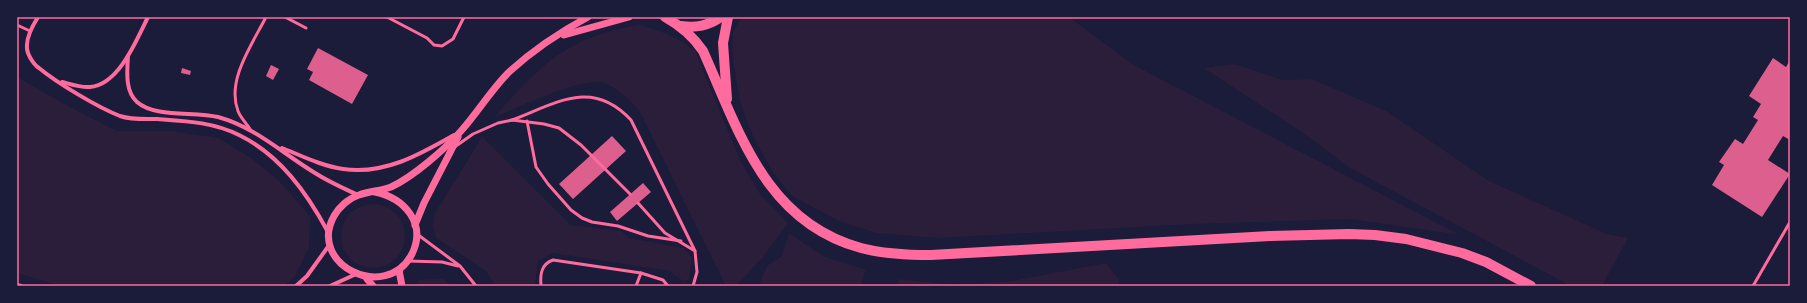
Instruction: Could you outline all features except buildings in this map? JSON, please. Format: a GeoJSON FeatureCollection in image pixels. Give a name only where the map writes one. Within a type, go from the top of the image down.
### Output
{"type":"FeatureCollection","features":[{"type":"Feature","properties":{"kind":"main road"},"geometry":{"type":"LineString","coordinates":[[665,17],[680,26],[695,39],[702,51],[739,134],[768,184],[788,207],[808,223],[861,248],[896,254],[931,255],[1270,236],[1349,234],[1375,235],[1413,241],[1462,253],[1486,262],[1531,286]]}},
{"type":"Feature","properties":{"kind":"main road"},"geometry":{"type":"LineString","coordinates":[[680,26],[695,28],[709,25],[721,17]]}},
{"type":"Feature","properties":{"kind":"main road"},"geometry":{"type":"LineString","coordinates":[[727,106],[723,43],[728,17]]}},
{"type":"Feature","properties":{"kind":"street"},"geometry":{"type":"LineString","coordinates":[[38,17],[30,31],[26,46],[30,57],[38,68],[56,80],[121,116],[182,120],[214,125],[240,136],[260,148],[299,185],[316,209],[329,232]]}},
{"type":"Feature","properties":{"kind":"street"},"geometry":{"type":"LineString","coordinates":[[56,80],[90,87],[112,76],[128,56],[148,17]]}},
{"type":"Feature","properties":{"kind":"street"},"geometry":{"type":"LineString","coordinates":[[461,132],[408,178],[375,192],[358,195],[346,201],[337,211],[331,221],[329,232],[330,244],[343,268],[354,275],[368,279],[384,278],[399,270],[408,261],[414,249],[416,229],[424,202],[461,132],[508,73],[532,53],[588,17]]}},
{"type":"Feature","properties":{"kind":"street"},"geometry":{"type":"LineString","coordinates":[[556,37],[604,22],[629,17]]}},
{"type":"Feature","properties":{"kind":"street"},"geometry":{"type":"LineString","coordinates":[[128,56],[127,81],[137,102],[145,107],[217,117],[250,129],[314,173],[358,195]]}},
{"type":"Feature","properties":{"kind":"street"},"geometry":{"type":"LineString","coordinates":[[276,146],[342,169],[378,169],[420,154],[461,132]]}},
{"type":"Feature","properties":{"kind":"street"},"geometry":{"type":"LineString","coordinates":[[375,192],[388,195],[400,202],[409,212],[416,229]]}},
{"type":"Feature","properties":{"kind":"street"},"geometry":{"type":"LineString","coordinates":[[296,286],[307,276],[330,244]]}},
{"type":"Feature","properties":{"kind":"street"},"geometry":{"type":"LineString","coordinates":[[399,270],[402,286]]}},
{"type":"Feature","properties":{"kind":"street"},"geometry":{"type":"LineString","coordinates":[[330,286],[354,275]]}},
{"type":"Feature","properties":{"kind":"street"},"geometry":{"type":"LineString","coordinates":[[368,279],[373,286]]}},
{"type":"Feature","properties":{"kind":"street"},"geometry":{"type":"LineString","coordinates":[[17,284],[22,286]]}},
{"type":"Feature","properties":{"kind":"lane"},"geometry":{"type":"LineString","coordinates":[[250,129],[238,110],[235,92],[239,73],[266,17]]}},
{"type":"Feature","properties":{"kind":"lane"},"geometry":{"type":"LineString","coordinates":[[285,17],[306,28]]}},
{"type":"Feature","properties":{"kind":"lane"},"geometry":{"type":"LineString","coordinates":[[387,17],[427,38],[434,45],[442,46],[452,39],[464,17]]}},
{"type":"Feature","properties":{"kind":"lane"},"geometry":{"type":"LineString","coordinates":[[17,25],[30,31]]}},
{"type":"Feature","properties":{"kind":"lane"},"geometry":{"type":"LineString","coordinates":[[451,149],[473,134],[498,123],[512,120],[574,97],[605,100],[619,107],[631,120],[695,251],[697,272],[693,286]]}},
{"type":"Feature","properties":{"kind":"lane"},"geometry":{"type":"LineString","coordinates":[[512,120],[527,120],[559,128],[581,145],[630,194]]}},
{"type":"Feature","properties":{"kind":"lane"},"geometry":{"type":"LineString","coordinates":[[527,120],[536,167],[548,184],[571,210],[582,218],[592,222],[618,226],[648,236],[682,241]]}},
{"type":"Feature","properties":{"kind":"lane"},"geometry":{"type":"LineString","coordinates":[[638,203],[665,233],[682,241],[695,251]]}},
{"type":"Feature","properties":{"kind":"lane"},"geometry":{"type":"LineString","coordinates":[[1753,286],[1790,222]]}},
{"type":"Feature","properties":{"kind":"lane"},"geometry":{"type":"LineString","coordinates":[[416,229],[460,266],[476,286]]}},
{"type":"Feature","properties":{"kind":"lane"},"geometry":{"type":"LineString","coordinates":[[541,286],[543,268],[547,262],[553,260],[641,273],[663,280],[668,286]]}},
{"type":"Feature","properties":{"kind":"lane"},"geometry":{"type":"LineString","coordinates":[[408,261],[442,262],[460,266]]}},
{"type":"Feature","properties":{"kind":"lane"},"geometry":{"type":"LineString","coordinates":[[636,286],[641,273]]}},
{"type":"Feature","properties":{"kind":"shaded area"},"geometry":{"type":"Polygon","coordinates":[[[742,17],[1069,17],[1132,64],[1460,235],[1350,219],[1192,224],[936,238],[876,233],[839,221],[792,196],[772,171],[752,134],[740,102],[732,53],[733,31],[742,17]]]}},
{"type":"Feature","properties":{"kind":"shaded area"},"geometry":{"type":"Polygon","coordinates":[[[639,25],[655,29],[681,41],[695,51],[740,160],[760,194],[788,223],[763,257],[736,286],[726,286],[640,112],[620,92],[604,83],[594,82],[581,84],[534,100],[495,117],[526,82],[541,68],[574,45],[615,30],[639,25]]]}},
{"type":"Feature","properties":{"kind":"shaded area"},"geometry":{"type":"Polygon","coordinates":[[[1235,64],[1282,80],[1312,79],[1386,111],[1489,181],[1607,234],[1628,238],[1602,286],[1571,286],[1350,168],[1309,137],[1204,68],[1235,64]]]}},
{"type":"Feature","properties":{"kind":"shaded area"},"geometry":{"type":"Polygon","coordinates":[[[17,77],[66,105],[117,131],[172,131],[218,138],[250,157],[279,181],[310,216],[309,248],[294,278],[283,286],[61,286],[17,273],[17,77]]]}},
{"type":"Feature","properties":{"kind":"shaded area"},"geometry":{"type":"Polygon","coordinates":[[[482,137],[571,225],[621,231],[629,238],[684,248],[692,258],[689,280],[683,281],[669,271],[553,253],[538,261],[535,286],[496,286],[486,271],[436,238],[433,226],[435,213],[482,137]]]}},
{"type":"Feature","properties":{"kind":"shaded area"},"geometry":{"type":"Polygon","coordinates":[[[373,204],[391,210],[399,218],[405,236],[399,254],[391,262],[373,268],[355,262],[347,254],[341,236],[347,218],[355,210],[373,204]]]}},
{"type":"Feature","properties":{"kind":"shaded area"},"geometry":{"type":"Polygon","coordinates":[[[789,233],[823,256],[866,270],[860,286],[759,286],[767,266],[782,256],[789,233]]]}},
{"type":"Feature","properties":{"kind":"shaded area"},"geometry":{"type":"Polygon","coordinates":[[[1106,263],[1120,281],[1117,286],[897,286],[899,279],[955,285],[1012,281],[1106,263]]]}},
{"type":"Feature","properties":{"kind":"shaded area"},"geometry":{"type":"Polygon","coordinates":[[[442,278],[452,286],[416,286],[420,280],[442,278]]]}}]}
